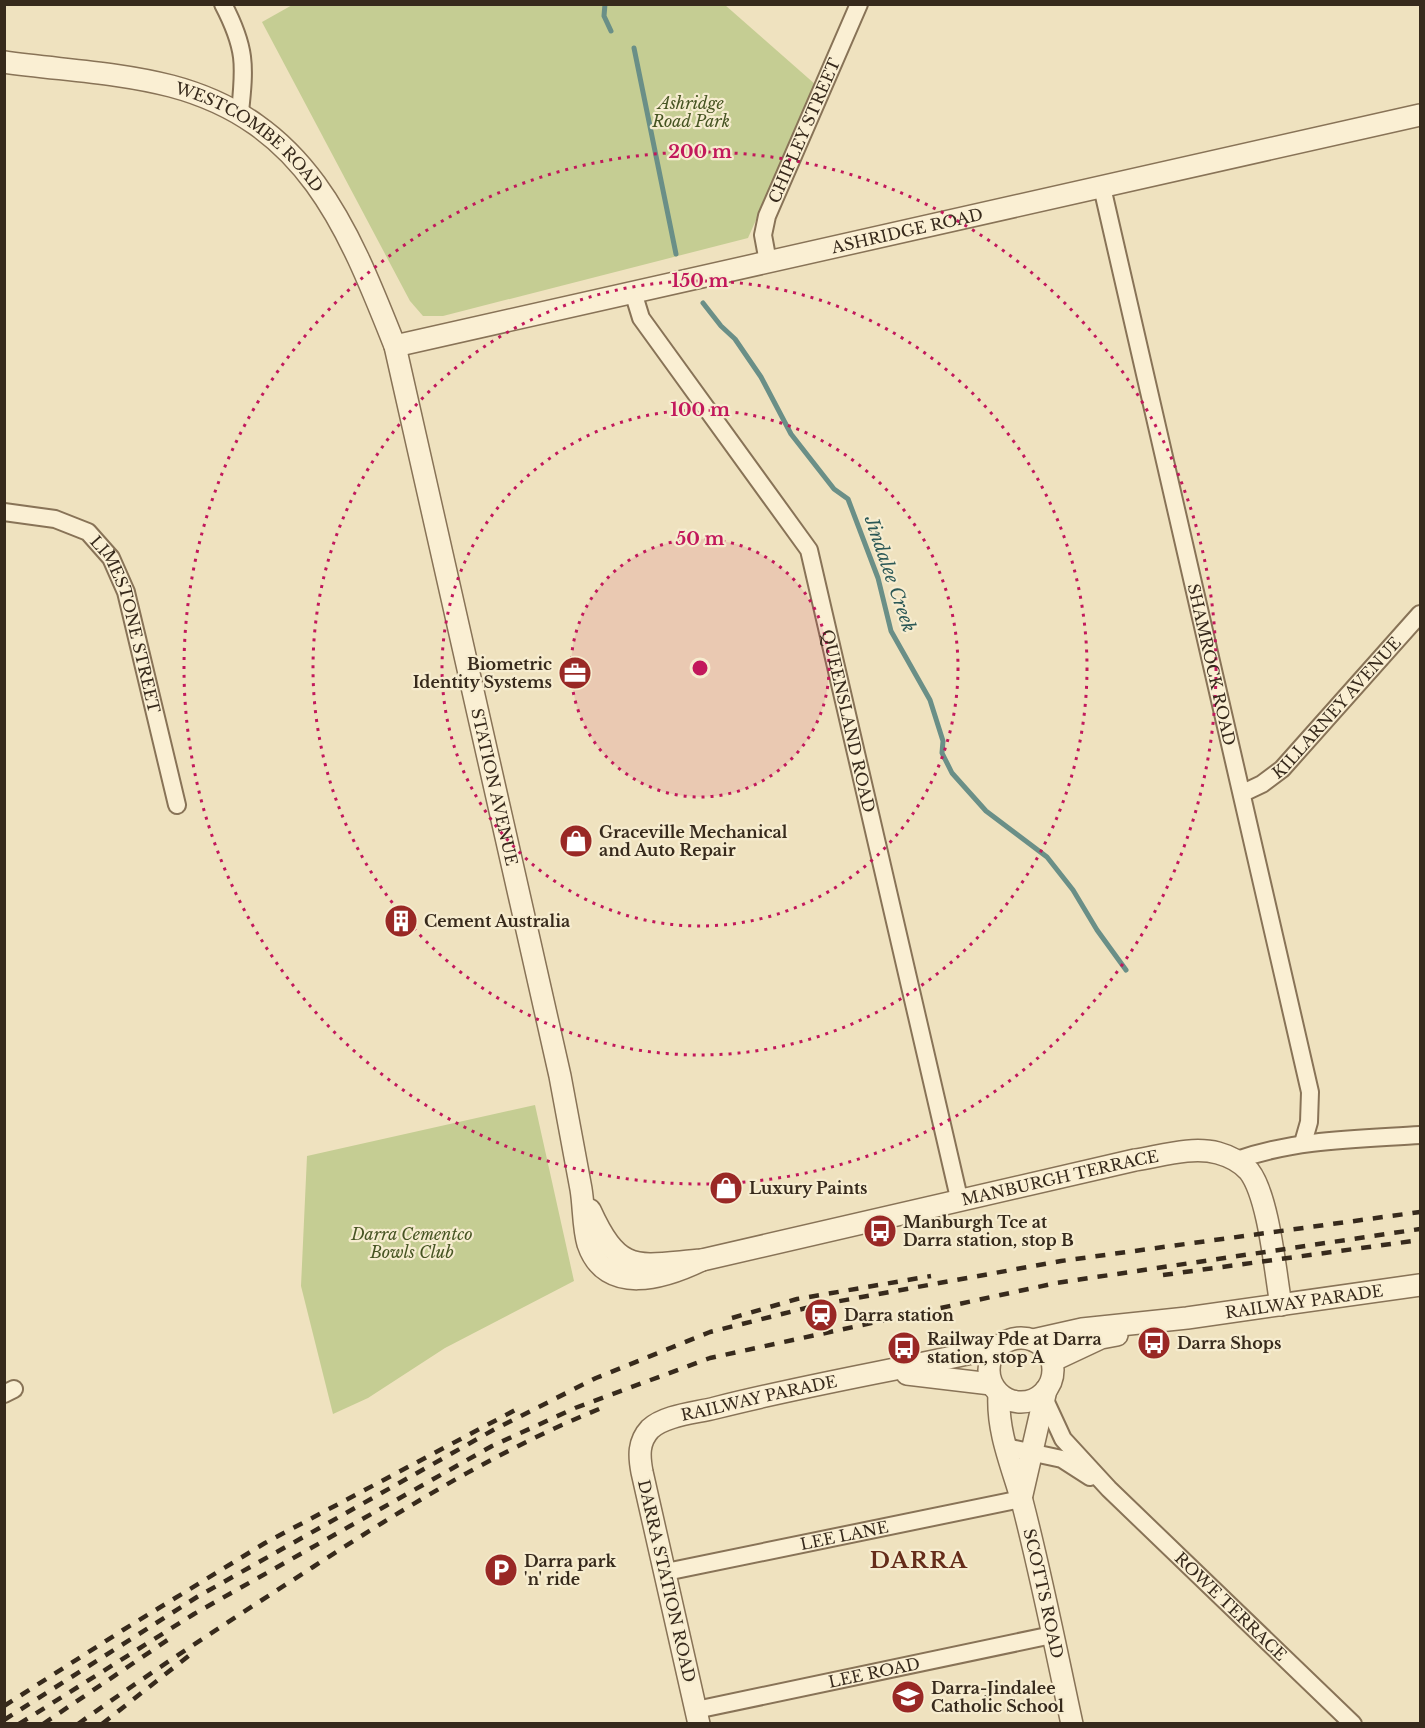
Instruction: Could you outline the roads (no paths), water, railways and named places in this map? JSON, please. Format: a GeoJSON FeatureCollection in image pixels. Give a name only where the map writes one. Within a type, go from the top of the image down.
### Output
{"type":"FeatureCollection","features":[{"type":"Feature","properties":{"kind":"street"},"geometry":{"type":"LineString","coordinates":[[223,4],[236,29],[244,56],[240,112]]}},
{"type":"Feature","properties":{"kind":"street","name":"CHIPLEY STREET"},"geometry":{"type":"LineString","coordinates":[[768,262],[764,235],[767,216],[859,4]]}},
{"type":"Feature","properties":{"kind":"street","name":"WESTCOMBE ROAD"},"geometry":{"type":"LineString","coordinates":[[4,62],[120,75],[162,84],[210,99],[240,112],[276,138],[313,178],[336,214],[371,285],[395,346]]}},
{"type":"Feature","properties":{"kind":"street","name":"ASHRIDGE ROAD"},"geometry":{"type":"LineString","coordinates":[[395,346],[1420,115]]}},
{"type":"Feature","properties":{"kind":"street","name":"SHAMROCK ROAD"},"geometry":{"type":"LineString","coordinates":[[1102,187],[1310,1092],[1309,1122],[1303,1143]]}},
{"type":"Feature","properties":{"kind":"street","name":"QUEENSLAND ROAD"},"geometry":{"type":"LineString","coordinates":[[633,292],[641,318],[809,550],[959,1198]]}},
{"type":"Feature","properties":{"kind":"street","name":"STATION AVENUE"},"geometry":{"type":"LineString","coordinates":[[395,346],[560,1076],[582,1193],[588,1244],[605,1270],[638,1280]]}},
{"type":"Feature","properties":{"kind":"street","name":"LIMESTONE STREET"},"geometry":{"type":"LineString","coordinates":[[4,512],[56,519],[88,532],[111,558],[126,592],[177,805]]}},
{"type":"Feature","properties":{"kind":"street","name":"KILLARNEY AVENUE"},"geometry":{"type":"LineString","coordinates":[[1243,793],[1262,784],[1282,769],[1420,614]]}},
{"type":"Feature","properties":{"kind":"street"},"geometry":{"type":"LineString","coordinates":[[1281,1305],[1261,1194],[1248,1171],[1237,1160],[1273,1148],[1303,1143],[1420,1135]]}},
{"type":"Feature","properties":{"kind":"street","name":"MANBURGH TERRACE"},"geometry":{"type":"LineString","coordinates":[[627,1260],[646,1264],[702,1260],[959,1198],[1182,1152],[1217,1153],[1237,1160]]}},
{"type":"Feature","properties":{"kind":"street","name":"STATION AVENUE"},"geometry":{"type":"LineString","coordinates":[[582,1193],[606,1243],[627,1260]]}},
{"type":"Feature","properties":{"kind":"street","name":"MANBURGH TERRACE"},"geometry":{"type":"LineString","coordinates":[[638,1280],[676,1273],[702,1260]]}},
{"type":"Feature","properties":{"kind":"street","name":"RAILWAY PARADE"},"geometry":{"type":"LineString","coordinates":[[1033,1340],[1082,1329],[1187,1318],[1420,1285]]}},
{"type":"Feature","properties":{"kind":"street","name":"RAILWAY PARADE"},"geometry":{"type":"LineString","coordinates":[[1052,1361],[1101,1338],[1187,1318]]}},
{"type":"Feature","properties":{"kind":"street"},"geometry":{"type":"LineString","coordinates":[[1014,1338],[1033,1340],[1041,1345],[1052,1361],[1053,1371],[1046,1395],[1029,1402],[1008,1400],[995,1390],[989,1365],[998,1347],[1014,1338]]}},
{"type":"Feature","properties":{"kind":"street","name":"RAILWAY PARADE"},"geometry":{"type":"LineString","coordinates":[[643,1439],[651,1428],[669,1420],[772,1394],[998,1347]]}},
{"type":"Feature","properties":{"kind":"street","name":"RAILWAY PARADE"},"geometry":{"type":"LineString","coordinates":[[882,1371],[995,1390]]}},
{"type":"Feature","properties":{"kind":"street","name":"SCOTTS ROAD"},"geometry":{"type":"LineString","coordinates":[[995,1390],[1006,1447],[1021,1498],[1072,1724]]}},
{"type":"Feature","properties":{"kind":"street","name":"SCOTTS ROAD"},"geometry":{"type":"LineString","coordinates":[[1021,1498],[1046,1395]]}},
{"type":"Feature","properties":{"kind":"street","name":"ROWE TERRACE"},"geometry":{"type":"LineString","coordinates":[[1046,1395],[1063,1439],[1109,1488],[1353,1724]]}},
{"type":"Feature","properties":{"kind":"street","name":"DARRA STATION ROAD"},"geometry":{"type":"LineString","coordinates":[[643,1439],[639,1454],[642,1472],[697,1717]]}},
{"type":"Feature","properties":{"kind":"street","name":"ROWE TERRACE"},"geometry":{"type":"LineString","coordinates":[[1006,1447],[1062,1459],[1109,1488]]}},
{"type":"Feature","properties":{"kind":"street","name":"LEE LANE"},"geometry":{"type":"LineString","coordinates":[[666,1572],[1021,1498]]}},
{"type":"Feature","properties":{"kind":"street","name":"LEE ROAD"},"geometry":{"type":"LineString","coordinates":[[697,1717],[1052,1635]]}},
{"type":"Feature","properties":{"kind":"waterway","name":"Jindalee Creek"},"geometry":{"type":"LineString","coordinates":[[605,4],[604,16],[611,31]]}},
{"type":"Feature","properties":{"kind":"waterway","name":"Jindalee Creek"},"geometry":{"type":"LineString","coordinates":[[634,48],[676,254]]}},
{"type":"Feature","properties":{"kind":"waterway","name":"Jindalee Creek"},"geometry":{"type":"LineString","coordinates":[[703,303],[721,326],[735,339],[761,377],[791,434],[834,489],[848,499],[878,578],[891,631],[930,700],[943,741],[942,753],[952,773],[986,811],[1047,857],[1073,890],[1097,930],[1126,970]]}},
{"type":"Feature","properties":{"kind":"railway"},"geometry":{"type":"LineString","coordinates":[[4,1720],[197,1597],[495,1429],[596,1378],[710,1332],[818,1305],[1061,1261],[1420,1212]]}},
{"type":"Feature","properties":{"kind":"railway"},"geometry":{"type":"LineString","coordinates":[[19,1724],[194,1614],[492,1446],[575,1408],[710,1358],[1056,1283],[1420,1229]]}},
{"type":"Feature","properties":{"kind":"railway"},"geometry":{"type":"LineString","coordinates":[[1163,1275],[1420,1240]]}},
{"type":"Feature","properties":{"kind":"railway"},"geometry":{"type":"LineString","coordinates":[[732,1318],[797,1299],[931,1276]]}},
{"type":"Feature","properties":{"kind":"railway"},"geometry":{"type":"LineString","coordinates":[[78,1724],[224,1625],[348,1544],[419,1501],[528,1441],[604,1407]]}},
{"type":"Feature","properties":{"kind":"railway"},"geometry":{"type":"LineString","coordinates":[[4,1706],[265,1543],[519,1408]]}},
{"type":"Feature","properties":{"kind":"railway"},"geometry":{"type":"LineString","coordinates":[[43,1724],[175,1635]]}},
{"type":"Feature","properties":{"kind":"railway"},"geometry":{"type":"LineString","coordinates":[[102,1724],[191,1654]]}},
{"type":"Feature","properties":{"kind":"place","name":"Biometric Identity Systems"},"geometry":{"type":"Point","coordinates":[575,673]}},
{"type":"Feature","properties":{"kind":"place","name":"Graceville Mechanical and Auto Repair"},"geometry":{"type":"Point","coordinates":[576,841]}},
{"type":"Feature","properties":{"kind":"place","name":"Cement Australia"},"geometry":{"type":"Point","coordinates":[401,921]}},
{"type":"Feature","properties":{"kind":"place","name":"Luxury Paints"},"geometry":{"type":"Point","coordinates":[726,1188]}},
{"type":"Feature","properties":{"kind":"place","name":"Manburgh Tce at Darra station, stop B"},"geometry":{"type":"Point","coordinates":[880,1231]}},
{"type":"Feature","properties":{"kind":"place","name":"Darra station"},"geometry":{"type":"Point","coordinates":[821,1315]}},
{"type":"Feature","properties":{"kind":"place","name":"Darra Shops"},"geometry":{"type":"Point","coordinates":[1154,1343]}},
{"type":"Feature","properties":{"kind":"place","name":"Railway Pde at Darra station, stop A"},"geometry":{"type":"Point","coordinates":[904,1348]}},
{"type":"Feature","properties":{"kind":"place","name":"Darra park 'n' ride"},"geometry":{"type":"Point","coordinates":[501,1570]}},
{"type":"Feature","properties":{"kind":"place","name":"Darra-Jindalee Catholic School"},"geometry":{"type":"Point","coordinates":[908,1697]}},
{"type":"Feature","properties":{"kind":"district","name":"DARRA"},"geometry":{"type":"Point","coordinates":[919,1560]}},
{"type":"Feature","properties":{"kind":"park label","name":"Ashridge Road Park"},"geometry":{"type":"Point","coordinates":[691,112]}},
{"type":"Feature","properties":{"kind":"park label","name":"Darra Cementco Bowls Club"},"geometry":{"type":"Point","coordinates":[412,1243]}}]}
